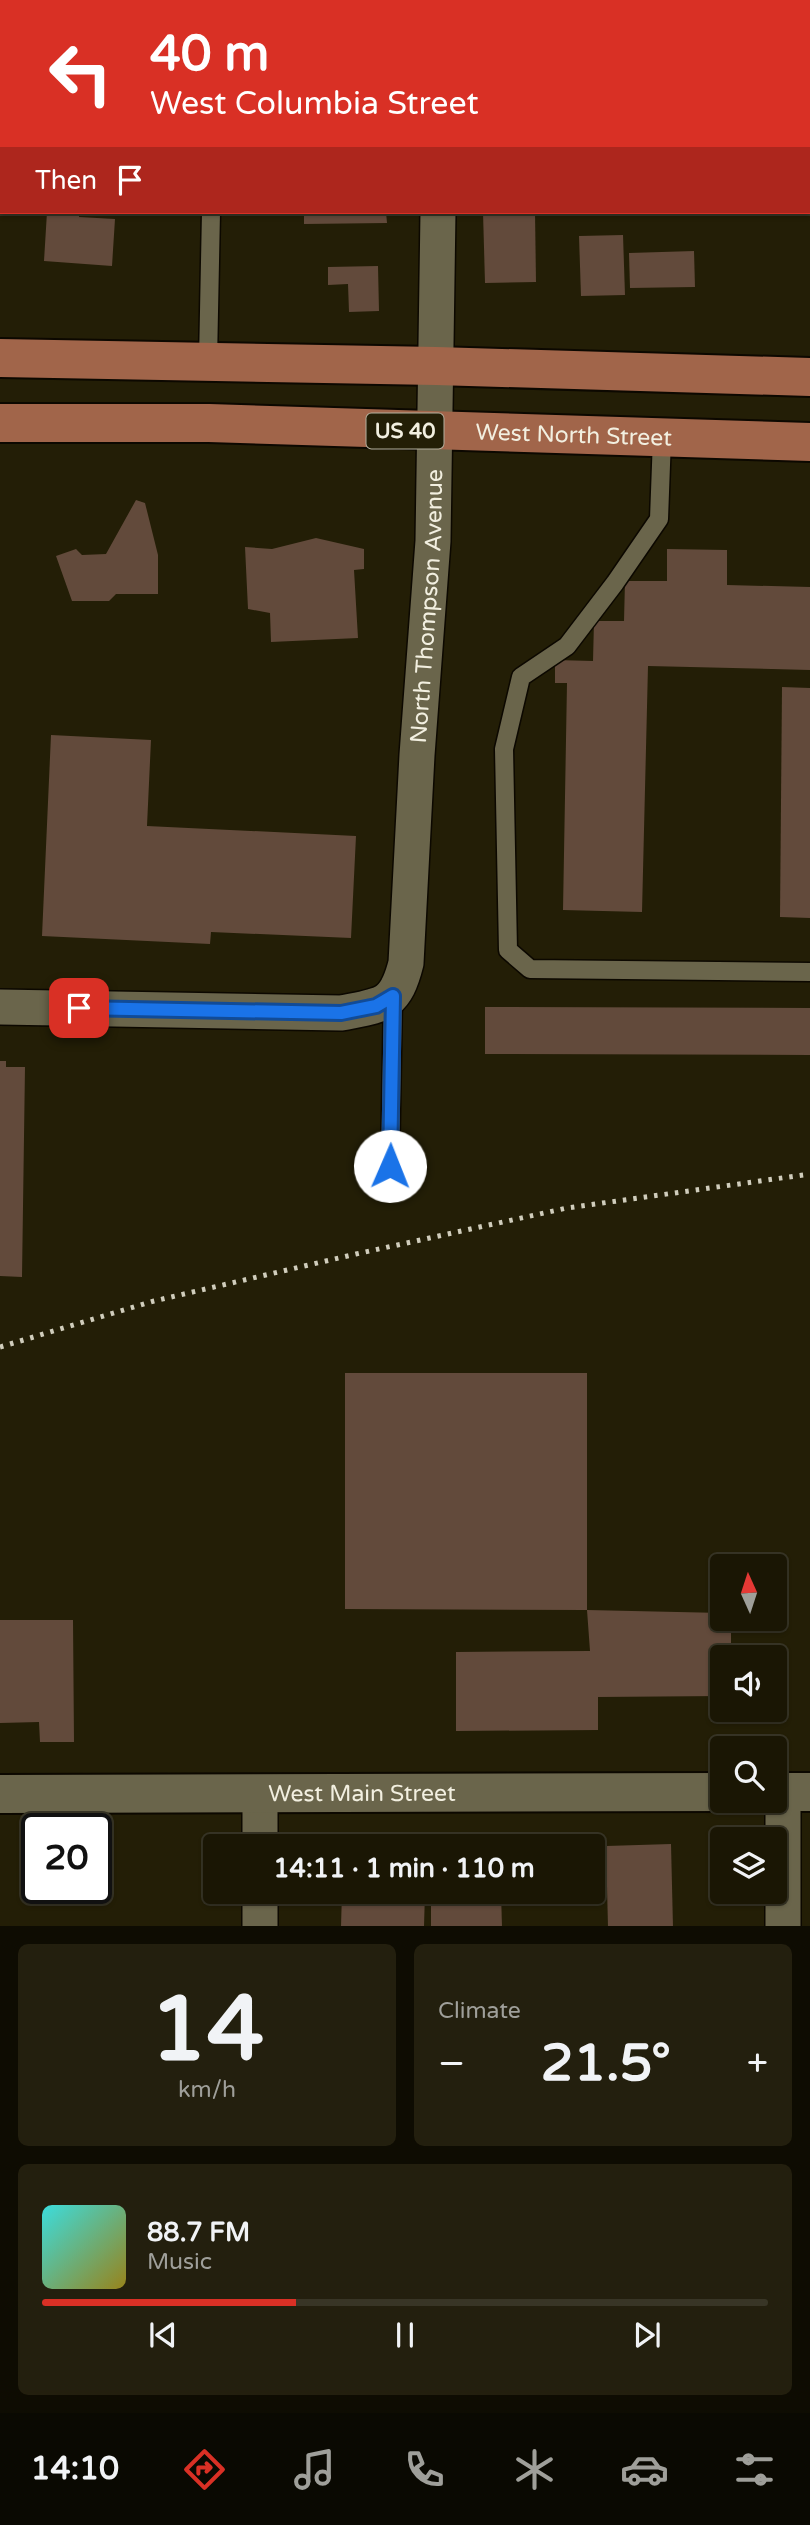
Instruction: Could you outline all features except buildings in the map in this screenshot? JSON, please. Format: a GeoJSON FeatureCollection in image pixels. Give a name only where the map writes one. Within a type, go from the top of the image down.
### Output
{"type":"FeatureCollection","features":[{"type":"Feature","properties":{"kind":"main road"},"geometry":{"type":"LineString","coordinates":[[0,358],[436,366],[810,377]]}},
{"type":"Feature","properties":{"kind":"main road","name":"West North Street"},"geometry":{"type":"LineString","coordinates":[[0,423],[209,423],[810,442]]}},
{"type":"Feature","properties":{"kind":"street","name":"North Thompson Avenue"},"geometry":{"type":"LineString","coordinates":[[393,996],[401,985],[406,962],[417,755],[433,541],[438,214]]}},
{"type":"Feature","properties":{"kind":"street"},"geometry":{"type":"LineString","coordinates":[[0,1007],[341,1013],[376,1006],[393,996]]}},
{"type":"Feature","properties":{"kind":"street"},"geometry":{"type":"LineString","coordinates":[[783,1926],[790,1792]]}},
{"type":"Feature","properties":{"kind":"street"},"geometry":{"type":"LineString","coordinates":[[260,1793],[260,1834]]}},
{"type":"Feature","properties":{"kind":"street","name":"West Main Street"},"geometry":{"type":"LineString","coordinates":[[0,1794],[710,1793]]}},
{"type":"Feature","properties":{"kind":"street"},"geometry":{"type":"LineString","coordinates":[[260,1904],[260,1926]]}},
{"type":"Feature","properties":{"kind":"lane"},"geometry":{"type":"LineString","coordinates":[[208,361],[211,214]]}},
{"type":"Feature","properties":{"kind":"lane"},"geometry":{"type":"LineString","coordinates":[[662,438],[659,519],[567,646],[521,677],[504,749],[508,950],[530,969],[810,972]]}},
{"type":"Feature","properties":{"kind":"lane"},"geometry":{"type":"LineString","coordinates":[[390,1166],[393,996]]}},
{"type":"Feature","properties":{"kind":"railway"},"geometry":{"type":"LineString","coordinates":[[0,1347],[154,1301],[567,1208],[810,1174]]}},
{"type":"Feature","properties":{"kind":"route"},"geometry":{"type":"LineString","coordinates":[[79,1008],[341,1013],[376,1006],[393,996],[390,1166]]}}]}
